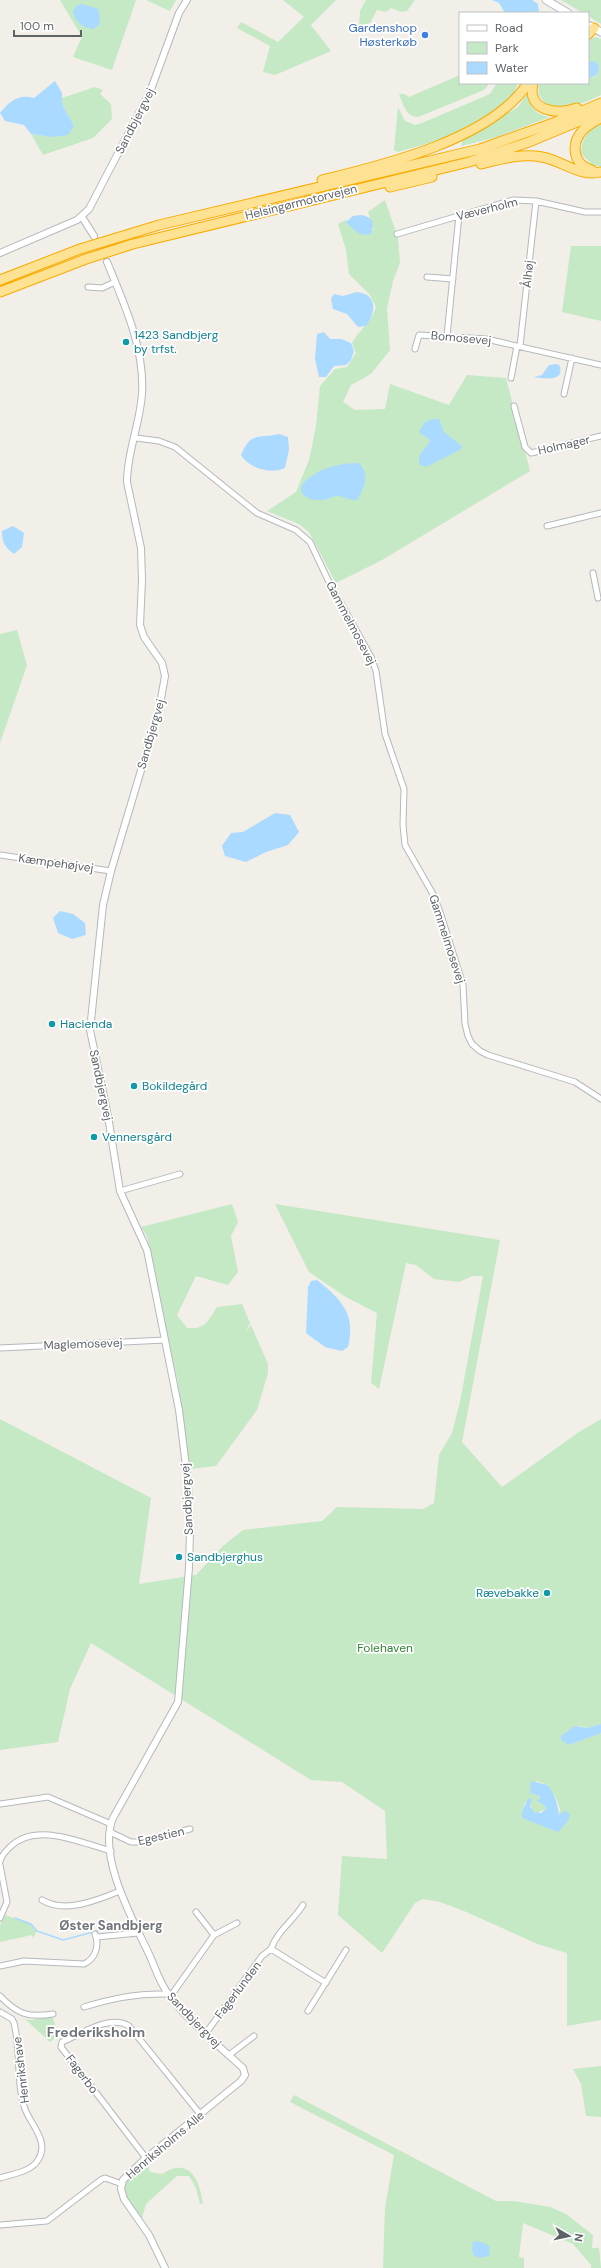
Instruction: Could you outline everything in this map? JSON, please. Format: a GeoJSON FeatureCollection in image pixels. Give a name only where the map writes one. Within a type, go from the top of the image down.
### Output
{"type":"FeatureCollection","features":[{"type":"Feature","properties":{"kind":"highway"},"geometry":{"type":"LineString","coordinates":[[217,211],[256,197],[362,170],[432,148],[496,116],[516,100],[527,84]]}},
{"type":"Feature","properties":{"kind":"highway"},"geometry":{"type":"LineString","coordinates":[[533,84],[535,100],[546,110],[553,112],[572,110],[601,98]]}},
{"type":"Feature","properties":{"kind":"highway","name":"Helsingørmotorvejen"},"geometry":{"type":"LineString","coordinates":[[0,280],[108,240],[217,211],[480,148],[556,122],[601,103]]}},
{"type":"Feature","properties":{"kind":"highway","name":"Helsingørmotorvejen"},"geometry":{"type":"LineString","coordinates":[[0,292],[86,259],[133,244],[469,162],[528,142],[601,112]]}},
{"type":"Feature","properties":{"kind":"highway"},"geometry":{"type":"LineString","coordinates":[[601,118],[583,130],[577,137],[575,153],[577,159],[585,168],[601,172]]}},
{"type":"Feature","properties":{"kind":"highway"},"geometry":{"type":"LineString","coordinates":[[299,204],[314,203],[406,184],[491,161],[520,156],[543,157],[584,173],[601,172]]}},
{"type":"Feature","properties":{"kind":"main road"},"geometry":{"type":"LineString","coordinates":[[546,0],[566,12]]}},
{"type":"Feature","properties":{"kind":"street","name":"Sandbjergvej"},"geometry":{"type":"LineString","coordinates":[[82,217],[89,209],[150,92],[180,13],[187,0]]}},
{"type":"Feature","properties":{"kind":"street","name":"Væverholm"},"geometry":{"type":"LineString","coordinates":[[397,234],[513,200],[536,201],[585,212],[601,212]]}},
{"type":"Feature","properties":{"kind":"street","name":"Ålhøj"},"geometry":{"type":"LineString","coordinates":[[519,346],[536,201]]}},
{"type":"Feature","properties":{"kind":"street"},"geometry":{"type":"LineString","coordinates":[[447,336],[459,215]]}},
{"type":"Feature","properties":{"kind":"street"},"geometry":{"type":"LineString","coordinates":[[0,253],[82,217],[94,236]]}},
{"type":"Feature","properties":{"kind":"street","name":"Sandbjergvej"},"geometry":{"type":"LineString","coordinates":[[107,262],[127,313],[142,373],[142,395],[136,438],[128,465],[127,482],[141,548],[142,580],[140,625],[144,637],[162,663],[165,676],[159,710],[111,871],[97,947],[90,1030],[108,1116],[120,1191],[147,1250],[179,1410],[187,1471],[190,1520],[189,1568],[180,1691],[173,1713],[111,1824],[111,1851],[114,1871],[120,1891],[138,1933],[169,1995],[243,2068],[245,2075]]}},
{"type":"Feature","properties":{"kind":"street"},"geometry":{"type":"LineString","coordinates":[[427,277],[453,280]]}},
{"type":"Feature","properties":{"kind":"street"},"geometry":{"type":"LineString","coordinates":[[88,287],[102,288],[115,282]]}},
{"type":"Feature","properties":{"kind":"street","name":"Bomosevej"},"geometry":{"type":"LineString","coordinates":[[415,349],[419,335],[486,339],[601,365]]}},
{"type":"Feature","properties":{"kind":"street"},"geometry":{"type":"LineString","coordinates":[[511,378],[519,346]]}},
{"type":"Feature","properties":{"kind":"street"},"geometry":{"type":"LineString","coordinates":[[564,394],[572,358]]}},
{"type":"Feature","properties":{"kind":"street","name":"Holmager"},"geometry":{"type":"LineString","coordinates":[[514,406],[525,447],[531,452],[601,436]]}},
{"type":"Feature","properties":{"kind":"street","name":"Gammelmosevej"},"geometry":{"type":"LineString","coordinates":[[136,438],[159,441],[175,447],[257,513],[296,530],[310,542],[328,580],[360,634],[376,671],[386,734],[404,788],[403,825],[405,845],[434,896],[441,915],[463,985],[468,1036],[480,1051],[575,1082],[601,1099]]}},
{"type":"Feature","properties":{"kind":"street"},"geometry":{"type":"LineString","coordinates":[[547,526],[601,513]]}},
{"type":"Feature","properties":{"kind":"street"},"geometry":{"type":"LineString","coordinates":[[593,573],[599,591],[598,598]]}},
{"type":"Feature","properties":{"kind":"street","name":"Kæmpehøjvej"},"geometry":{"type":"LineString","coordinates":[[0,855],[111,871]]}},
{"type":"Feature","properties":{"kind":"street"},"geometry":{"type":"LineString","coordinates":[[120,1191],[180,1174]]}},
{"type":"Feature","properties":{"kind":"street","name":"Maglemosevej"},"geometry":{"type":"LineString","coordinates":[[0,1348],[165,1340]]}},
{"type":"Feature","properties":{"kind":"street"},"geometry":{"type":"LineString","coordinates":[[0,1804],[48,1797],[111,1824]]}},
{"type":"Feature","properties":{"kind":"street","name":"Egestien"},"geometry":{"type":"LineString","coordinates":[[110,1832],[130,1842],[140,1842],[190,1829]]}},
{"type":"Feature","properties":{"kind":"street"},"geometry":{"type":"LineString","coordinates":[[0,1862],[2,1855],[23,1837],[65,1836],[111,1851]]}},
{"type":"Feature","properties":{"kind":"street"},"geometry":{"type":"LineString","coordinates":[[0,1865],[7,1902],[0,1918]]}},
{"type":"Feature","properties":{"kind":"street"},"geometry":{"type":"LineString","coordinates":[[42,1900],[54,1904],[66,1905],[90,1902],[120,1891]]}},
{"type":"Feature","properties":{"kind":"street","name":"Fagerlunden"},"geometry":{"type":"LineString","coordinates":[[206,2033],[262,1956],[271,1949],[288,1921],[297,1914],[303,1905]]}},
{"type":"Feature","properties":{"kind":"street"},"geometry":{"type":"LineString","coordinates":[[196,1912],[214,1935]]}},
{"type":"Feature","properties":{"kind":"street"},"geometry":{"type":"LineString","coordinates":[[84,2006],[119,1997],[144,1993],[169,1995],[214,1935],[237,1923]]}},
{"type":"Feature","properties":{"kind":"street"},"geometry":{"type":"LineString","coordinates":[[0,1966],[24,1961],[84,1964],[95,1955],[96,1936],[138,1933]]}},
{"type":"Feature","properties":{"kind":"street"},"geometry":{"type":"LineString","coordinates":[[271,1949],[326,1983]]}},
{"type":"Feature","properties":{"kind":"street"},"geometry":{"type":"LineString","coordinates":[[308,2011],[346,1950]]}},
{"type":"Feature","properties":{"kind":"street"},"geometry":{"type":"LineString","coordinates":[[0,1996],[19,2013],[42,2016],[50,2012]]}},
{"type":"Feature","properties":{"kind":"street","name":"Henrikshave"},"geometry":{"type":"LineString","coordinates":[[0,2012],[14,2023],[23,2102],[40,2136],[42,2144],[38,2160],[32,2166],[25,2170],[0,2178]]}},
{"type":"Feature","properties":{"kind":"street","name":"Fagerbo"},"geometry":{"type":"LineString","coordinates":[[146,2158],[61,2047],[62,2042],[109,2022],[122,2022],[129,2026],[200,2114]]}},
{"type":"Feature","properties":{"kind":"street","name":"Sandbjergvej"},"geometry":{"type":"LineString","coordinates":[[229,2055],[254,2036]]}},
{"type":"Feature","properties":{"kind":"street","name":"Henriksholms Alle"},"geometry":{"type":"LineString","coordinates":[[165,2268],[150,2235],[124,2199],[122,2184],[126,2175],[241,2081],[245,2075]]}},
{"type":"Feature","properties":{"kind":"street"},"geometry":{"type":"LineString","coordinates":[[0,2225],[47,2221],[102,2179],[105,2178],[122,2184]]}},
{"type":"Feature","properties":{"kind":"green space"},"geometry":{"type":"Polygon","coordinates":[[[60,0],[136,0],[112,70],[73,57],[82,37],[60,0]]]}},
{"type":"Feature","properties":{"kind":"green space"},"geometry":{"type":"Polygon","coordinates":[[[146,0],[176,0],[170,11],[146,0]]]}},
{"type":"Feature","properties":{"kind":"green space"},"geometry":{"type":"Polygon","coordinates":[[[283,0],[336,0],[311,25],[331,51],[275,75],[263,72],[270,46],[237,28],[241,22],[278,42],[304,17],[283,0]]]}},
{"type":"Feature","properties":{"kind":"green space"},"geometry":{"type":"Polygon","coordinates":[[[366,0],[415,0],[407,11],[401,12],[391,8],[386,12],[377,10],[370,23],[359,26],[360,11],[366,0]]]}},
{"type":"Feature","properties":{"kind":"green space"},"geometry":{"type":"Polygon","coordinates":[[[561,0],[601,0],[601,24],[589,17],[589,12],[581,12],[561,0]]]}},
{"type":"Feature","properties":{"kind":"green space"},"geometry":{"type":"Polygon","coordinates":[[[597,37],[601,39],[601,95],[575,105],[546,105],[539,95],[538,84],[589,84],[589,79],[597,76],[599,67],[589,62],[589,38],[597,37]]]}},
{"type":"Feature","properties":{"kind":"green space"},"geometry":{"type":"Polygon","coordinates":[[[459,75],[459,84],[489,84],[484,90],[418,117],[411,115],[408,112],[399,94],[405,94],[409,97],[459,75]]]}},
{"type":"Feature","properties":{"kind":"green space"},"geometry":{"type":"Polygon","coordinates":[[[496,84],[518,84],[515,91],[517,93],[497,111],[472,126],[435,141],[398,152],[394,150],[398,107],[405,121],[415,125],[490,94],[496,84]]]}},
{"type":"Feature","properties":{"kind":"green space"},"geometry":{"type":"Polygon","coordinates":[[[95,87],[103,90],[100,94],[111,104],[112,119],[93,138],[43,155],[31,134],[51,137],[74,126],[62,104],[62,98],[95,87]]]}},
{"type":"Feature","properties":{"kind":"green space"},"geometry":{"type":"Polygon","coordinates":[[[527,94],[532,107],[537,113],[550,117],[497,137],[461,146],[462,141],[518,107],[527,94]]]}},
{"type":"Feature","properties":{"kind":"green space"},"geometry":{"type":"Polygon","coordinates":[[[601,124],[600,167],[592,165],[581,153],[586,135],[601,124]]]}},
{"type":"Feature","properties":{"kind":"green space"},"geometry":{"type":"Polygon","coordinates":[[[385,200],[398,238],[400,263],[393,281],[387,308],[390,350],[371,374],[351,385],[343,402],[355,410],[385,409],[390,384],[449,405],[467,375],[506,378],[530,471],[382,560],[336,583],[309,532],[299,524],[267,511],[296,492],[309,460],[316,426],[320,386],[335,369],[347,367],[356,353],[352,343],[368,323],[376,307],[370,295],[349,274],[346,250],[338,224],[346,220],[361,232],[374,230],[368,212],[385,200]]]}},
{"type":"Feature","properties":{"kind":"green space"},"geometry":{"type":"Polygon","coordinates":[[[571,246],[601,246],[601,321],[562,312],[571,246]]]}},
{"type":"Feature","properties":{"kind":"green space"},"geometry":{"type":"Polygon","coordinates":[[[17,630],[27,665],[0,743],[0,634],[17,630]]]}},
{"type":"Feature","properties":{"kind":"green space"},"geometry":{"type":"Polygon","coordinates":[[[232,1204],[238,1222],[231,1236],[238,1272],[228,1285],[196,1276],[177,1315],[187,1328],[198,1328],[205,1324],[217,1307],[242,1304],[250,1323],[246,1331],[251,1325],[268,1364],[268,1373],[257,1410],[216,1466],[190,1469],[178,1381],[165,1328],[147,1236],[141,1227],[232,1204]]]}},
{"type":"Feature","properties":{"kind":"green space","name":"Folehaven"},"geometry":{"type":"Polygon","coordinates":[[[275,1204],[500,1240],[462,1442],[502,1487],[579,1432],[601,1419],[601,1724],[587,1728],[579,1726],[569,1731],[569,1745],[601,1733],[601,2020],[567,2026],[567,1953],[540,1945],[464,1911],[440,1902],[423,1899],[415,1903],[382,1953],[338,1915],[342,1856],[387,1859],[385,1811],[342,1782],[311,1780],[91,1643],[70,1689],[58,1742],[0,1750],[0,1419],[151,1498],[139,1584],[196,1575],[223,1546],[243,1530],[322,1521],[337,1507],[423,1509],[434,1503],[439,1455],[452,1433],[460,1402],[483,1276],[472,1276],[459,1282],[434,1279],[416,1265],[406,1263],[379,1389],[371,1383],[377,1313],[344,1296],[309,1272],[275,1204]],[[537,1781],[532,1786],[530,1793],[540,1796],[541,1799],[536,1800],[546,1807],[546,1809],[537,1813],[531,1810],[531,1799],[525,1803],[522,1811],[558,1832],[562,1813],[559,1815],[560,1809],[556,1798],[548,1785],[537,1781]]]}},
{"type":"Feature","properties":{"kind":"green space"},"geometry":{"type":"Polygon","coordinates":[[[5,1915],[31,1924],[37,1931],[33,1938],[32,1935],[0,1942],[0,1925],[5,1915]]]}},
{"type":"Feature","properties":{"kind":"green space"},"geometry":{"type":"Polygon","coordinates":[[[52,2016],[59,2035],[50,2042],[25,2019],[31,2020],[52,2016]]]}},
{"type":"Feature","properties":{"kind":"green space"},"geometry":{"type":"Polygon","coordinates":[[[601,2066],[601,2117],[586,2116],[581,2084],[573,2069],[601,2066]]]}},
{"type":"Feature","properties":{"kind":"green space"},"geometry":{"type":"Polygon","coordinates":[[[294,2095],[496,2201],[514,2201],[550,2207],[566,2214],[593,2235],[592,2248],[599,2248],[601,2268],[591,2268],[591,2265],[573,2244],[523,2223],[519,2257],[524,2258],[524,2268],[383,2268],[385,2208],[394,2155],[290,2102],[294,2095]]]}},
{"type":"Feature","properties":{"kind":"green space"},"geometry":{"type":"Polygon","coordinates":[[[154,2155],[157,2158],[148,2165],[150,2172],[162,2174],[171,2169],[186,2169],[195,2178],[199,2186],[203,2203],[200,2204],[196,2188],[189,2176],[177,2176],[146,2204],[142,2218],[127,2197],[125,2192],[125,2181],[154,2155]]]}},
{"type":"Feature","properties":{"kind":"water"},"geometry":{"type":"Polygon","coordinates":[[[492,0],[532,0],[538,4],[539,12],[504,12],[499,3],[492,0]]]}},
{"type":"Feature","properties":{"kind":"water"},"geometry":{"type":"Polygon","coordinates":[[[82,4],[98,9],[100,17],[99,25],[93,29],[82,26],[74,15],[73,12],[76,6],[82,4]]]}},
{"type":"Feature","properties":{"kind":"water"},"geometry":{"type":"Polygon","coordinates":[[[589,61],[596,62],[599,67],[597,75],[589,79],[589,61]]]}},
{"type":"Feature","properties":{"kind":"water"},"geometry":{"type":"Polygon","coordinates":[[[55,81],[62,93],[62,104],[74,126],[68,135],[51,137],[31,134],[24,125],[5,121],[0,113],[7,105],[19,98],[34,98],[55,81]]]}},
{"type":"Feature","properties":{"kind":"water"},"geometry":{"type":"Polygon","coordinates":[[[361,215],[368,217],[372,221],[373,227],[371,234],[360,234],[346,222],[353,216],[361,215]]]}},
{"type":"Feature","properties":{"kind":"water"},"geometry":{"type":"Polygon","coordinates":[[[357,292],[369,296],[372,300],[372,315],[366,326],[358,327],[347,314],[333,309],[331,299],[334,294],[343,296],[357,292]]]}},
{"type":"Feature","properties":{"kind":"water"},"geometry":{"type":"Polygon","coordinates":[[[324,332],[330,339],[341,339],[351,343],[354,351],[351,360],[346,365],[334,366],[326,377],[319,377],[315,359],[317,334],[324,332]]]}},
{"type":"Feature","properties":{"kind":"water"},"geometry":{"type":"Polygon","coordinates":[[[557,364],[560,366],[560,371],[559,375],[556,377],[534,377],[542,375],[549,365],[557,364]]]}},
{"type":"Feature","properties":{"kind":"water"},"geometry":{"type":"Polygon","coordinates":[[[432,419],[439,419],[444,432],[462,446],[460,450],[426,467],[420,465],[419,457],[430,440],[419,432],[425,422],[432,419]]]}},
{"type":"Feature","properties":{"kind":"water"},"geometry":{"type":"Polygon","coordinates":[[[279,434],[288,437],[289,450],[285,468],[273,471],[261,469],[249,464],[241,455],[248,442],[252,439],[256,437],[279,434]]]}},
{"type":"Feature","properties":{"kind":"water"},"geometry":{"type":"Polygon","coordinates":[[[359,463],[364,472],[365,481],[357,500],[334,496],[323,500],[314,500],[304,496],[301,489],[303,485],[306,480],[317,473],[335,466],[359,463]]]}},
{"type":"Feature","properties":{"kind":"water"},"geometry":{"type":"Polygon","coordinates":[[[13,526],[24,533],[22,547],[14,554],[3,542],[2,535],[2,531],[13,526]]]}},
{"type":"Feature","properties":{"kind":"water"},"geometry":{"type":"Polygon","coordinates":[[[275,813],[290,815],[299,832],[288,845],[266,852],[246,862],[225,856],[222,846],[231,833],[243,832],[275,813]]]}},
{"type":"Feature","properties":{"kind":"water"},"geometry":{"type":"Polygon","coordinates":[[[60,911],[73,914],[85,923],[86,935],[72,939],[58,933],[53,918],[60,911]]]}},
{"type":"Feature","properties":{"kind":"water"},"geometry":{"type":"Polygon","coordinates":[[[317,1280],[340,1301],[348,1317],[350,1335],[348,1347],[342,1351],[325,1347],[306,1333],[308,1287],[311,1281],[317,1280]]]}},
{"type":"Feature","properties":{"kind":"water"},"geometry":{"type":"Polygon","coordinates":[[[601,1724],[601,1733],[569,1745],[561,1740],[561,1736],[575,1726],[587,1728],[601,1724]]]}},
{"type":"Feature","properties":{"kind":"water"},"geometry":{"type":"Polygon","coordinates":[[[531,1781],[548,1785],[556,1800],[559,1815],[565,1811],[570,1814],[568,1821],[558,1832],[522,1818],[522,1811],[528,1799],[532,1798],[530,1807],[534,1812],[541,1813],[546,1809],[546,1807],[536,1800],[540,1799],[540,1796],[530,1793],[531,1781]]]}},
{"type":"Feature","properties":{"kind":"water"},"geometry":{"type":"Polygon","coordinates":[[[478,2241],[488,2245],[490,2248],[489,2256],[479,2258],[474,2255],[472,2250],[473,2242],[478,2241]]]}},
{"type":"Feature","properties":{"kind":"waterway"},"geometry":{"type":"LineString","coordinates":[[15,1918],[31,1924],[37,1931],[63,1940],[101,1930],[135,1929]]}},
{"type":"Feature","properties":{"kind":"waterway"},"geometry":{"type":"LineString","coordinates":[[138,1927],[144,1923]]}},
{"type":"Feature","properties":{"kind":"place","name":"Gardenshop Høsterkøb"},"geometry":{"type":"Point","coordinates":[425,35]}},
{"type":"Feature","properties":{"kind":"place","name":"1423 Sandbjerg by trfst."},"geometry":{"type":"Point","coordinates":[126,342]}},
{"type":"Feature","properties":{"kind":"place","name":"Hacienda"},"geometry":{"type":"Point","coordinates":[52,1024]}},
{"type":"Feature","properties":{"kind":"place","name":"Bokildegård"},"geometry":{"type":"Point","coordinates":[134,1086]}},
{"type":"Feature","properties":{"kind":"place","name":"Vennersgård"},"geometry":{"type":"Point","coordinates":[94,1137]}},
{"type":"Feature","properties":{"kind":"place","name":"Sandbjerghus"},"geometry":{"type":"Point","coordinates":[179,1557]}},
{"type":"Feature","properties":{"kind":"place","name":"Rævebakke"},"geometry":{"type":"Point","coordinates":[547,1593]}},
{"type":"Feature","properties":{"kind":"district","name":"Øster Sandbjerg"},"geometry":{"type":"Point","coordinates":[111,1925]}},
{"type":"Feature","properties":{"kind":"district","name":"Frederiksholm"},"geometry":{"type":"Point","coordinates":[96,2032]}}]}
